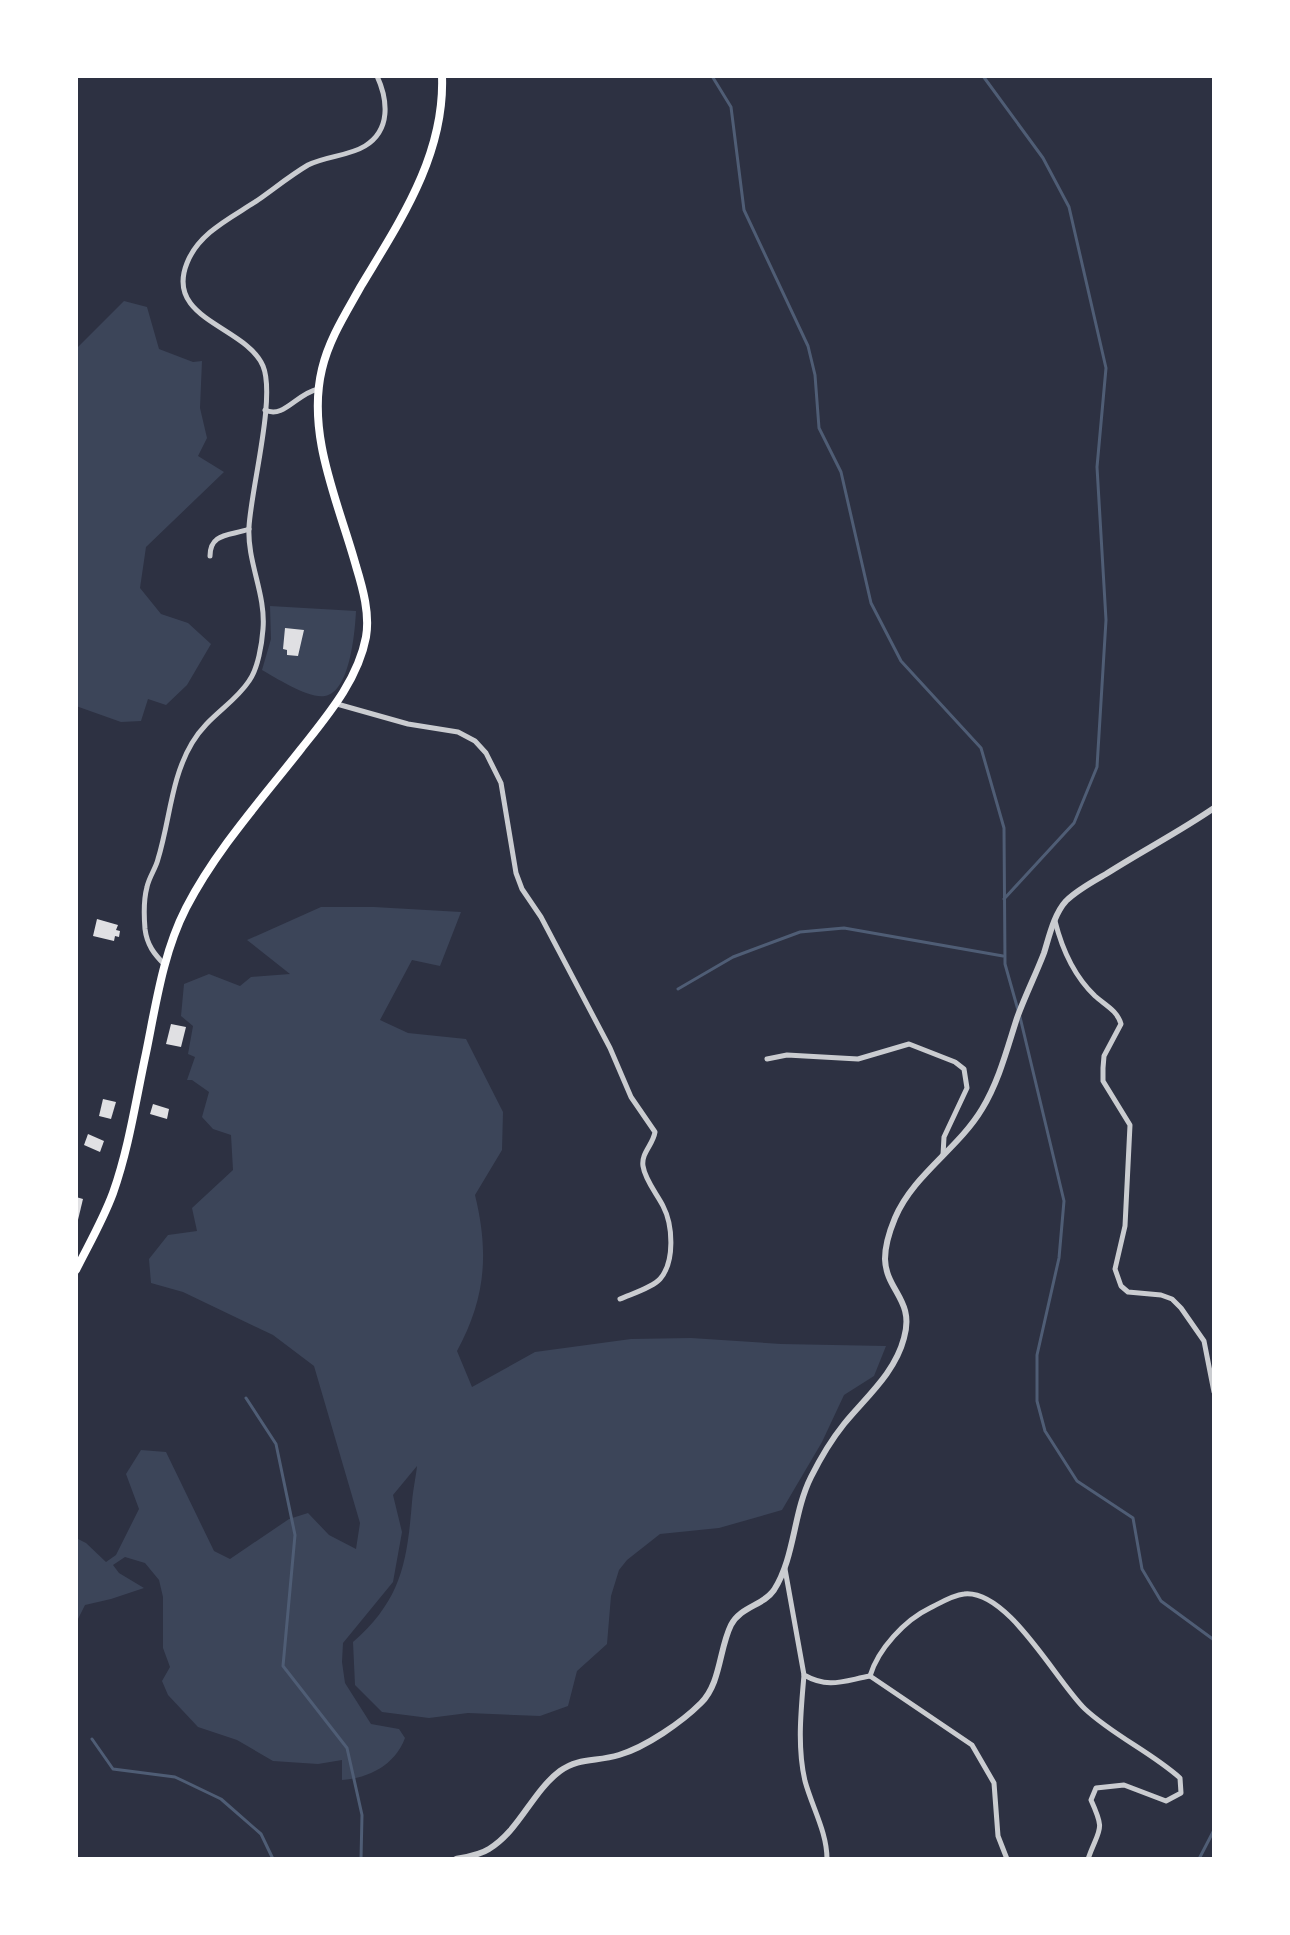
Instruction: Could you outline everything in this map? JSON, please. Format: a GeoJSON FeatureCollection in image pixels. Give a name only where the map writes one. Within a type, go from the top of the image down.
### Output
{"type":"FeatureCollection","features":[{"type":"Feature","properties":{"kind":"main road"},"geometry":{"type":"LineString","coordinates":[[76,1270],[102,1218],[119,1174],[165,965],[183,913],[208,870],[337,704],[362,654],[367,618],[359,576],[323,453],[318,426],[318,389],[334,334],[406,210],[429,160],[441,112],[442,76]]}},
{"type":"Feature","properties":{"kind":"street"},"geometry":{"type":"LineString","coordinates":[[165,965],[150,949],[145,928],[146,888],[158,859],[171,796],[191,744],[212,716],[248,684],[253,675],[264,628],[263,604],[249,529],[265,410],[266,378],[260,360],[190,303],[183,285],[185,266],[191,254],[214,229],[309,165],[364,147],[376,136],[386,115],[384,91],[377,76]]}},
{"type":"Feature","properties":{"kind":"street"},"geometry":{"type":"LineString","coordinates":[[265,410],[276,414],[304,393],[318,389]]}},
{"type":"Feature","properties":{"kind":"street"},"geometry":{"type":"LineString","coordinates":[[210,556],[210,547],[218,537],[249,529]]}},
{"type":"Feature","properties":{"kind":"street"},"geometry":{"type":"LineString","coordinates":[[337,704],[408,724],[458,732],[475,741],[494,765],[501,783],[516,873],[522,889],[541,917],[610,1048],[631,1097],[655,1132],[654,1140],[643,1155],[643,1168],[666,1210],[671,1236],[669,1259],[659,1280],[620,1299]]}},
{"type":"Feature","properties":{"kind":"street"},"geometry":{"type":"LineString","coordinates":[[456,1859],[487,1851],[503,1838],[556,1774],[573,1762],[618,1756],[651,1741],[703,1702],[713,1686],[722,1647],[732,1624],[740,1612],[772,1594],[784,1568],[798,1508],[811,1477],[841,1428],[888,1373],[903,1343],[908,1323],[907,1311],[885,1260],[895,1217],[913,1187],[982,1111],[996,1082],[1019,1013],[1063,904],[1079,890],[1214,808]]}},
{"type":"Feature","properties":{"kind":"street"},"geometry":{"type":"LineString","coordinates":[[1055,921],[1063,952],[1083,983],[1118,1015],[1121,1024],[1104,1056],[1103,1068],[1103,1081],[1130,1125],[1125,1226],[1116,1261],[1117,1279],[1128,1292],[1161,1295],[1172,1299],[1181,1308],[1204,1341],[1214,1392]]}},
{"type":"Feature","properties":{"kind":"street"},"geometry":{"type":"LineString","coordinates":[[767,1059],[787,1055],[858,1059],[909,1044],[955,1062],[964,1069],[967,1088],[944,1137],[942,1156]]}},
{"type":"Feature","properties":{"kind":"street"},"geometry":{"type":"LineString","coordinates":[[784,1568],[804,1675],[801,1733],[804,1778],[820,1823],[827,1859]]}},
{"type":"Feature","properties":{"kind":"street"},"geometry":{"type":"LineString","coordinates":[[870,1676],[874,1664],[892,1639],[920,1613],[961,1593],[976,1594],[992,1602],[1013,1620],[1084,1708],[1175,1774],[1182,1784],[1180,1795],[1166,1801],[1124,1785],[1096,1788],[1091,1800],[1101,1829],[1088,1859]]}},
{"type":"Feature","properties":{"kind":"street"},"geometry":{"type":"LineString","coordinates":[[804,1675],[828,1685],[870,1676],[972,1745],[994,1783],[998,1836],[1007,1859]]}},
{"type":"Feature","properties":{"kind":"shaded area"},"geometry":{"type":"Polygon","coordinates":[[[124,301],[147,307],[159,349],[193,362],[202,361],[200,408],[207,438],[198,456],[224,472],[146,547],[140,588],[161,614],[188,623],[211,644],[187,685],[166,705],[148,699],[141,721],[121,722],[76,706],[76,349],[124,301]]]}},
{"type":"Feature","properties":{"kind":"shaded area"},"geometry":{"type":"Polygon","coordinates":[[[270,606],[356,611],[350,660],[346,673],[333,692],[325,696],[310,694],[262,670],[271,639],[270,606]]]}},
{"type":"Feature","properties":{"kind":"shaded area"},"geometry":{"type":"Polygon","coordinates":[[[321,907],[461,912],[440,966],[412,960],[380,1020],[408,1033],[466,1039],[503,1112],[502,1150],[475,1195],[482,1236],[482,1274],[474,1312],[457,1351],[472,1387],[535,1352],[631,1339],[691,1338],[886,1346],[874,1376],[844,1395],[822,1442],[782,1510],[719,1528],[660,1534],[627,1560],[619,1570],[611,1596],[607,1644],[577,1671],[568,1706],[540,1716],[468,1713],[429,1718],[382,1712],[355,1685],[353,1642],[382,1611],[399,1579],[404,1562],[417,1466],[393,1495],[402,1532],[393,1582],[343,1643],[342,1662],[345,1683],[371,1724],[399,1729],[405,1738],[388,1763],[371,1773],[342,1780],[342,1760],[318,1764],[273,1761],[237,1740],[198,1727],[168,1695],[162,1681],[170,1667],[163,1648],[163,1597],[159,1580],[145,1563],[125,1557],[113,1565],[119,1573],[144,1588],[85,1605],[76,1623],[76,1538],[106,1562],[116,1555],[139,1509],[126,1474],[141,1450],[166,1452],[214,1551],[230,1559],[289,1519],[308,1513],[329,1535],[356,1549],[360,1523],[314,1366],[273,1335],[183,1292],[151,1283],[149,1259],[168,1235],[197,1231],[192,1208],[233,1170],[231,1135],[213,1129],[202,1117],[209,1092],[187,1080],[195,1057],[188,1054],[193,1026],[181,1016],[184,984],[209,974],[240,986],[251,977],[290,974],[247,940],[321,907]]]}},
{"type":"Feature","properties":{"kind":"building"},"geometry":{"type":"Polygon","coordinates":[[[285,628],[304,630],[298,656],[287,655],[287,650],[283,649],[285,628]]]}},
{"type":"Feature","properties":{"kind":"building"},"geometry":{"type":"Polygon","coordinates":[[[97,919],[118,925],[116,930],[120,931],[119,937],[115,936],[114,941],[93,936],[97,919]]]}},
{"type":"Feature","properties":{"kind":"building"},"geometry":{"type":"Polygon","coordinates":[[[171,1024],[186,1027],[181,1047],[166,1044],[171,1024]]]}},
{"type":"Feature","properties":{"kind":"building"},"geometry":{"type":"Polygon","coordinates":[[[103,1099],[116,1102],[111,1119],[99,1116],[103,1099]]]}},
{"type":"Feature","properties":{"kind":"building"},"geometry":{"type":"Polygon","coordinates":[[[153,1104],[169,1109],[167,1119],[150,1114],[153,1104]]]}},
{"type":"Feature","properties":{"kind":"building"},"geometry":{"type":"Polygon","coordinates":[[[88,1134],[104,1141],[100,1152],[84,1145],[88,1134]]]}},
{"type":"Feature","properties":{"kind":"building"},"geometry":{"type":"Polygon","coordinates":[[[76,1197],[83,1199],[77,1224],[76,1224],[76,1197]]]}},
{"type":"Feature","properties":{"kind":"waterway"},"geometry":{"type":"LineString","coordinates":[[712,76],[731,107],[744,210],[808,346],[815,375],[819,428],[841,472],[871,603],[901,661],[981,748],[1004,828],[1005,964],[1018,1010]]}},
{"type":"Feature","properties":{"kind":"waterway"},"geometry":{"type":"LineString","coordinates":[[983,76],[1043,158],[1069,207],[1106,368],[1097,467],[1106,620],[1097,767],[1074,823],[1004,899]]}},
{"type":"Feature","properties":{"kind":"waterway"},"geometry":{"type":"LineString","coordinates":[[678,989],[733,957],[800,932],[844,928],[1003,956]]}},
{"type":"Feature","properties":{"kind":"waterway"},"geometry":{"type":"LineString","coordinates":[[1020,1017],[1064,1201],[1059,1258],[1037,1355],[1037,1401],[1045,1431],[1077,1481],[1133,1518],[1142,1569],[1161,1601],[1214,1640]]}},
{"type":"Feature","properties":{"kind":"waterway"},"geometry":{"type":"LineString","coordinates":[[246,1398],[276,1444],[295,1535],[283,1666],[347,1748],[362,1815],[361,1859]]}},
{"type":"Feature","properties":{"kind":"waterway"},"geometry":{"type":"LineString","coordinates":[[92,1739],[113,1769],[175,1777],[221,1799],[261,1834],[273,1859]]}},
{"type":"Feature","properties":{"kind":"waterway"},"geometry":{"type":"LineString","coordinates":[[1199,1859],[1214,1830]]}}]}
